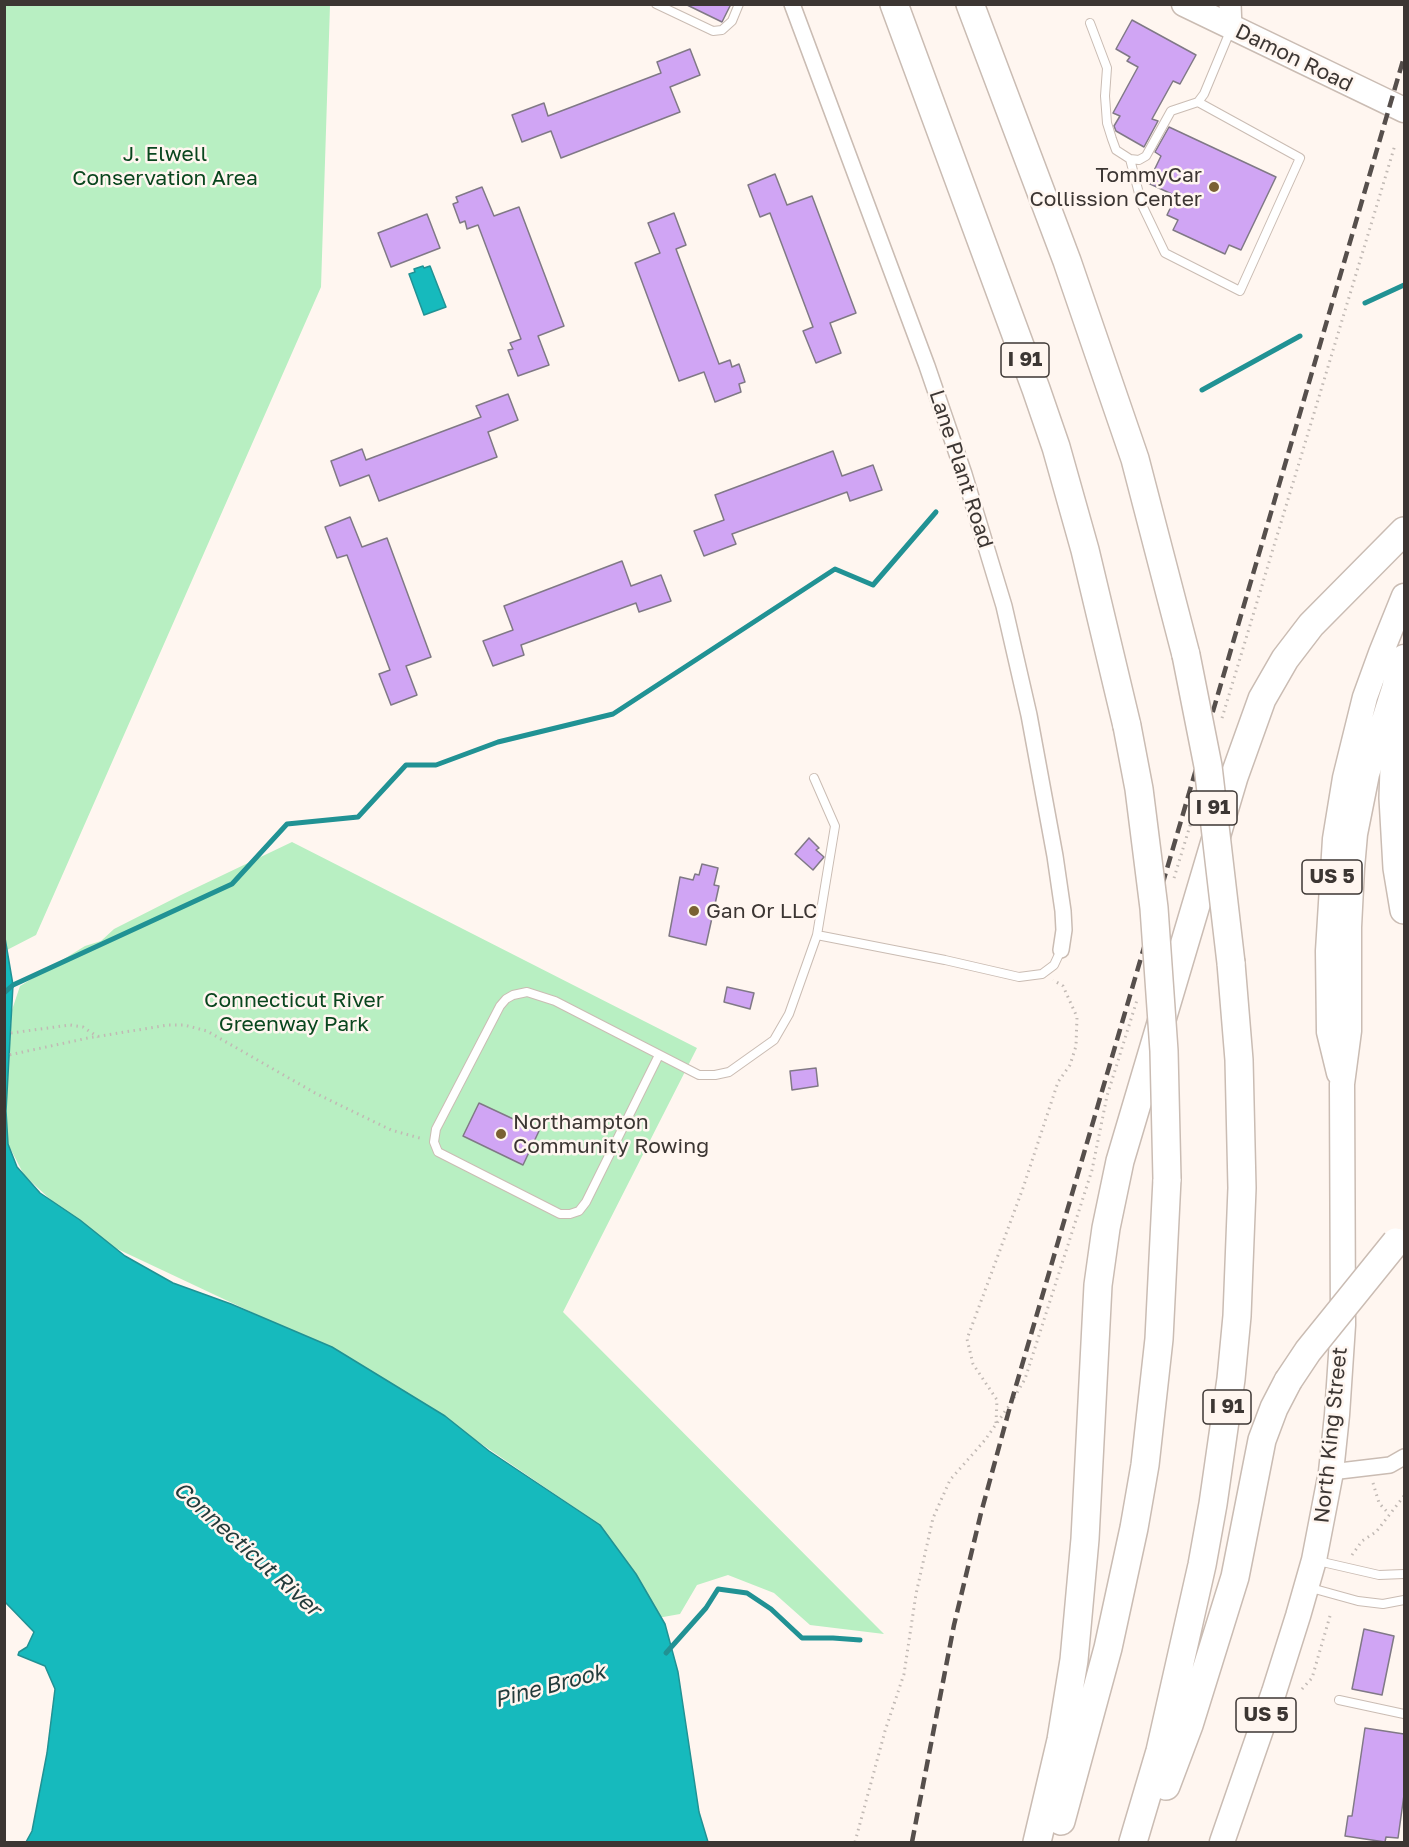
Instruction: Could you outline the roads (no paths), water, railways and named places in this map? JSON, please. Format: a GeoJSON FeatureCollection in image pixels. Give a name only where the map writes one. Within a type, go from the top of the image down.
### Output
{"type":"FeatureCollection","features":[{"type":"Feature","properties":{"kind":"highway","name":"I 91"},"geometry":{"type":"LineString","coordinates":[[894,4],[1056,447],[1085,550],[1127,726],[1140,800],[1155,919],[1164,1052],[1167,1179],[1159,1339],[1134,1528],[1108,1647],[1078,1764],[1054,1842]]}},
{"type":"Feature","properties":{"kind":"highway","name":"I 91"},"geometry":{"type":"LineString","coordinates":[[970,4],[1067,261],[1136,459],[1186,655],[1208,766],[1231,963],[1239,1060],[1242,1188],[1237,1316],[1231,1380],[1214,1504],[1202,1565],[1160,1751],[1133,1842]]}},
{"type":"Feature","properties":{"kind":"highway"},"geometry":{"type":"LineString","coordinates":[[1038,1842],[1061,1740],[1074,1660],[1084,1548],[1098,1285],[1106,1227],[1120,1161],[1234,777],[1262,699],[1285,659],[1311,624],[1404,531]]}},
{"type":"Feature","properties":{"kind":"highway"},"geometry":{"type":"LineString","coordinates":[[1401,667],[1393,798],[1397,868],[1404,910]]}},
{"type":"Feature","properties":{"kind":"highway"},"geometry":{"type":"LineString","coordinates":[[1142,1842],[1182,1746],[1224,1614],[1241,1551],[1262,1440],[1274,1408],[1288,1381],[1308,1351],[1400,1235]]}},
{"type":"Feature","properties":{"kind":"main road","name":"Damon Road"},"geometry":{"type":"LineString","coordinates":[[1184,4],[1231,16],[1404,110]]}},
{"type":"Feature","properties":{"kind":"main road","name":"North King Street"},"geometry":{"type":"LineString","coordinates":[[1342,1084],[1329,1032],[1328,951],[1335,839],[1345,778],[1365,697],[1380,653],[1404,596]]}},
{"type":"Feature","properties":{"kind":"main road","name":"North King Street"},"geometry":{"type":"LineString","coordinates":[[1222,1842],[1274,1692],[1314,1560],[1331,1472],[1343,1325],[1342,1084],[1349,1031],[1349,927],[1355,834],[1366,774],[1401,667]]}},
{"type":"Feature","properties":{"kind":"street","name":"Lane Plant Road"},"geometry":{"type":"LineString","coordinates":[[792,4],[927,366],[964,474],[1004,606],[1029,715],[1055,856],[1063,911],[1064,930],[1061,950]]}},
{"type":"Feature","properties":{"kind":"street"},"geometry":{"type":"LineString","coordinates":[[1331,1472],[1390,1465],[1404,1457]]}},
{"type":"Feature","properties":{"kind":"lane"},"geometry":{"type":"LineString","coordinates":[[656,4],[713,31],[722,30],[732,21],[739,4]]}},
{"type":"Feature","properties":{"kind":"lane"},"geometry":{"type":"LineString","coordinates":[[1090,23],[1107,68],[1104,96],[1107,123],[1116,150],[1130,159],[1139,160],[1146,156],[1172,111],[1198,102],[1204,94],[1231,16]]}},
{"type":"Feature","properties":{"kind":"lane"},"geometry":{"type":"LineString","coordinates":[[1130,159],[1142,205],[1165,253],[1240,291],[1300,158],[1198,102]]}},
{"type":"Feature","properties":{"kind":"lane"},"geometry":{"type":"LineString","coordinates":[[659,1055],[586,1202],[579,1211],[560,1214],[438,1152],[434,1142],[436,1129],[500,1005],[513,995],[526,992],[555,1000],[699,1075],[729,1072],[774,1040],[789,1014],[817,935],[835,826],[814,778]]}},
{"type":"Feature","properties":{"kind":"lane"},"geometry":{"type":"LineString","coordinates":[[817,935],[1019,977],[1042,974],[1054,965],[1061,950]]}},
{"type":"Feature","properties":{"kind":"lane"},"geometry":{"type":"LineString","coordinates":[[1314,1560],[1379,1575],[1404,1574]]}},
{"type":"Feature","properties":{"kind":"lane"},"geometry":{"type":"LineString","coordinates":[[1306,1587],[1358,1601],[1383,1604],[1404,1600]]}},
{"type":"Feature","properties":{"kind":"lane"},"geometry":{"type":"LineString","coordinates":[[1339,1700],[1404,1713]]}},
{"type":"Feature","properties":{"kind":"water"},"geometry":{"type":"Polygon","coordinates":[[[423,266],[424,268],[430,266],[446,307],[424,315],[409,274],[415,272],[414,269],[423,266]]]}},
{"type":"Feature","properties":{"kind":"water","name":"Connecticut River"},"geometry":{"type":"Polygon","coordinates":[[[5,938],[13,985],[6,1111],[8,1144],[17,1167],[40,1193],[80,1220],[125,1256],[173,1283],[231,1304],[332,1347],[445,1416],[489,1451],[600,1525],[636,1574],[665,1624],[678,1672],[699,1812],[708,1842],[26,1842],[32,1831],[47,1753],[55,1689],[45,1666],[18,1655],[27,1647],[34,1632],[5,1602],[5,938]]]}},
{"type":"Feature","properties":{"kind":"waterway"},"geometry":{"type":"LineString","coordinates":[[1365,303],[1404,285]]}},
{"type":"Feature","properties":{"kind":"waterway"},"geometry":{"type":"LineString","coordinates":[[1202,390],[1300,336]]}},
{"type":"Feature","properties":{"kind":"waterway"},"geometry":{"type":"LineString","coordinates":[[4,993],[13,985],[232,884],[287,824],[358,817],[406,765],[436,765],[498,742],[613,714],[835,569],[873,585],[936,512]]}},
{"type":"Feature","properties":{"kind":"waterway","name":"Pine Brook"},"geometry":{"type":"LineString","coordinates":[[666,1653],[706,1608],[718,1589],[747,1593],[771,1609],[802,1638],[860,1640]]}},
{"type":"Feature","properties":{"kind":"railway"},"geometry":{"type":"LineString","coordinates":[[912,1842],[954,1625],[1011,1403],[1404,57]]}},
{"type":"Feature","properties":{"kind":"place","name":"TommyCar Collission Center"},"geometry":{"type":"Point","coordinates":[1214,187]}},
{"type":"Feature","properties":{"kind":"place","name":"Gan Or LLC"},"geometry":{"type":"Point","coordinates":[694,911]}},
{"type":"Feature","properties":{"kind":"place","name":"Northampton Community Rowing"},"geometry":{"type":"Point","coordinates":[501,1134]}},
{"type":"Feature","properties":{"kind":"park label","name":"J. Elwell Conservation Area"},"geometry":{"type":"Point","coordinates":[165,166]}},
{"type":"Feature","properties":{"kind":"park label","name":"Connecticut River Greenway Park"},"geometry":{"type":"Point","coordinates":[294,1012]}}]}
